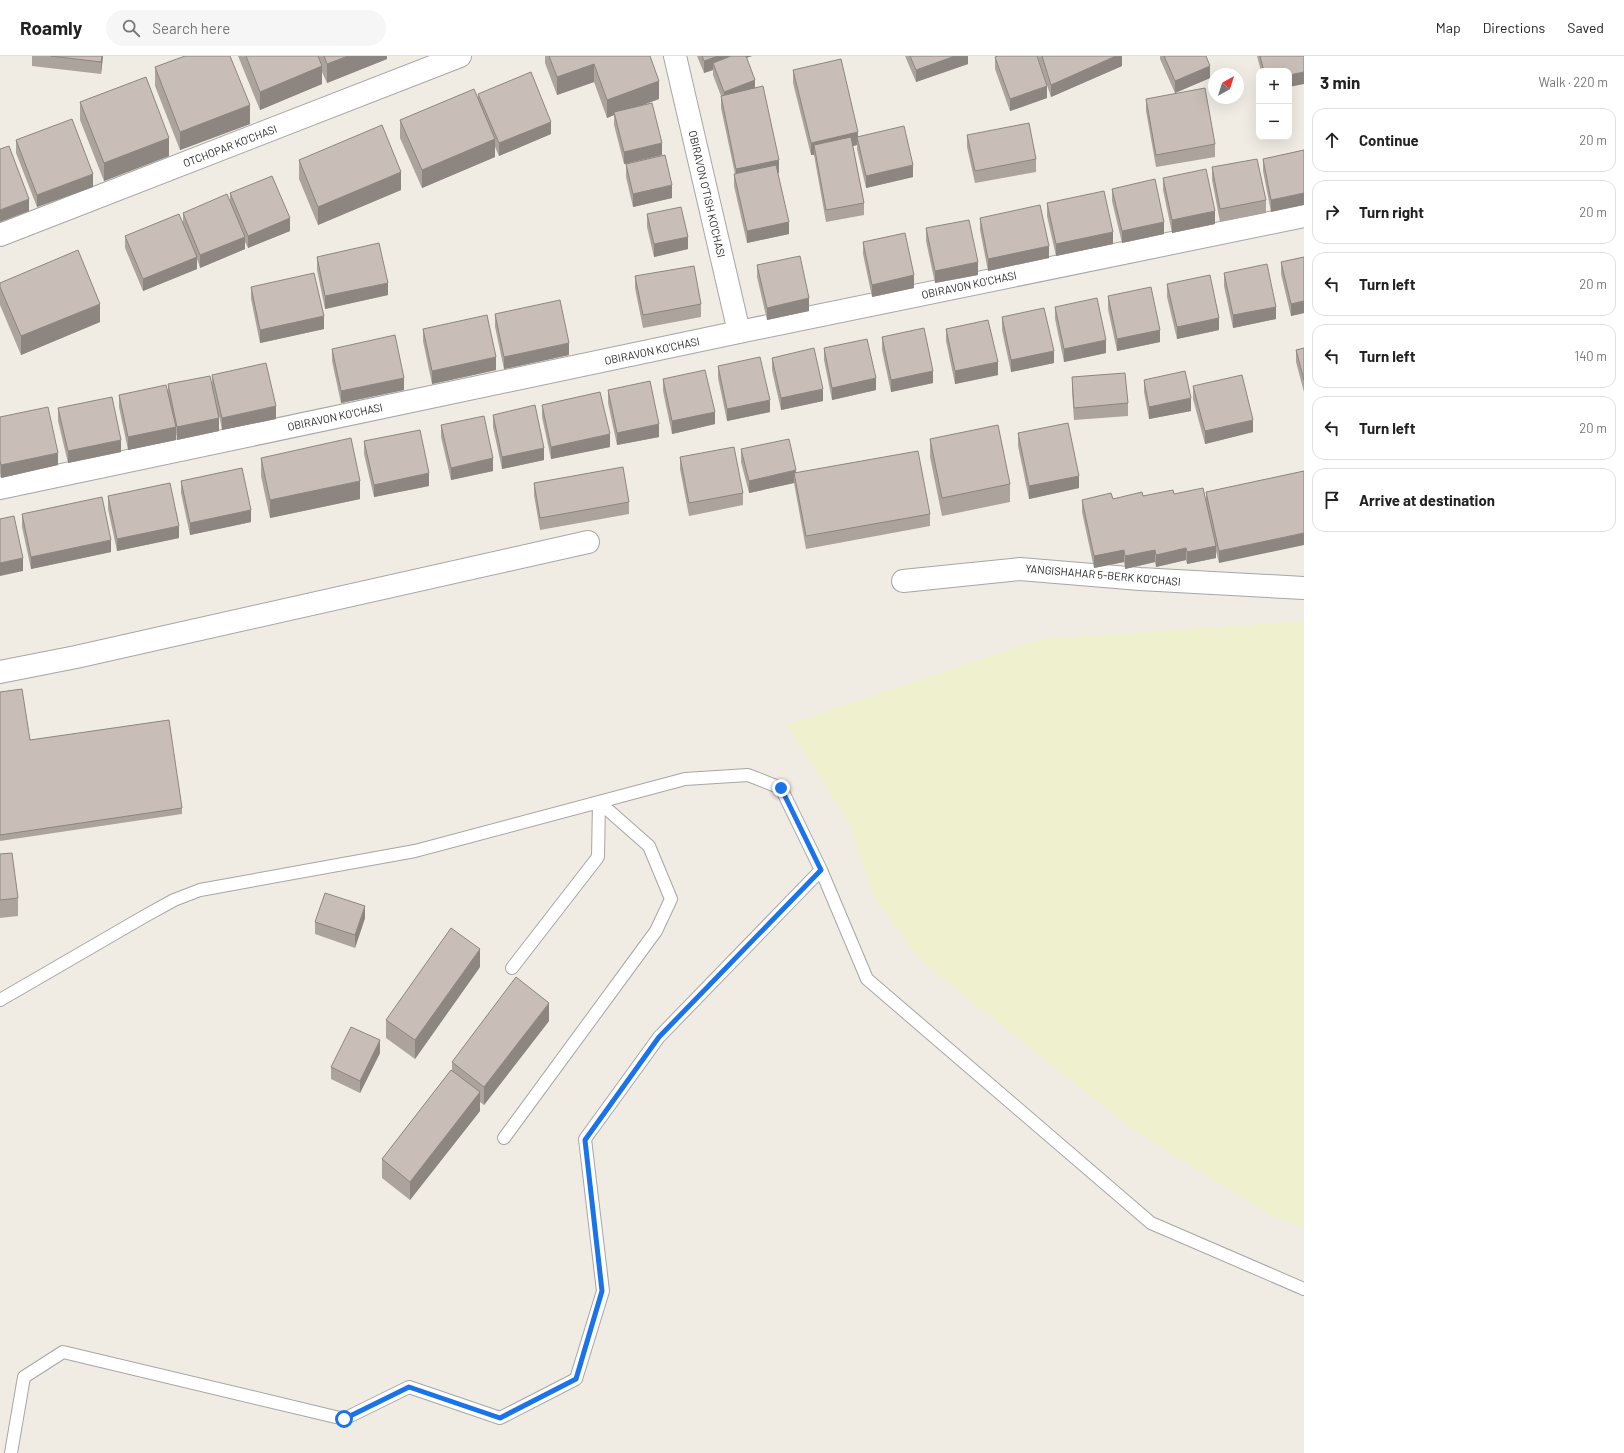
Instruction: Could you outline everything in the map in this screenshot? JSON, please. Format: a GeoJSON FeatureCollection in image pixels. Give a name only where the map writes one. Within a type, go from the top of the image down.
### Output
{"type":"FeatureCollection","features":[{"type":"Feature","properties":{"kind":"street","name":"OTCHOPAR KO'CHASI"},"geometry":{"type":"LineString","coordinates":[[0,235],[460,56]]}},
{"type":"Feature","properties":{"kind":"street","name":"OBIRAVON O'TISH KO'CHASI"},"geometry":{"type":"LineString","coordinates":[[675,56],[739,332]]}},
{"type":"Feature","properties":{"kind":"street","name":"OBIRAVON KO'CHASI"},"geometry":{"type":"LineString","coordinates":[[0,488],[739,332],[1304,216]]}},
{"type":"Feature","properties":{"kind":"street"},"geometry":{"type":"LineString","coordinates":[[0,672],[76,657],[588,542]]}},
{"type":"Feature","properties":{"kind":"street","name":"YANGISHAHAR 5-BERK KO'CHASI"},"geometry":{"type":"LineString","coordinates":[[903,581],[1020,569],[1140,579],[1304,588]]}},
{"type":"Feature","properties":{"kind":"lane"},"geometry":{"type":"LineString","coordinates":[[0,1000],[144,916],[174,900],[200,890],[415,851],[685,779],[748,775],[781,788],[821,870],[867,979],[1151,1223],[1304,1289]]}},
{"type":"Feature","properties":{"kind":"lane"},"geometry":{"type":"LineString","coordinates":[[512,968],[598,857],[599,802]]}},
{"type":"Feature","properties":{"kind":"lane"},"geometry":{"type":"LineString","coordinates":[[504,1138],[656,931],[671,899],[649,846],[599,802]]}},
{"type":"Feature","properties":{"kind":"lane"},"geometry":{"type":"LineString","coordinates":[[11,1453],[24,1377],[63,1352],[344,1419],[409,1387],[500,1418],[576,1379],[602,1291],[585,1140],[659,1037],[821,870]]}},
{"type":"Feature","properties":{"kind":"green space"},"geometry":{"type":"Polygon","coordinates":[[[1304,621],[1304,1227],[1270,1215],[1133,1130],[921,961],[873,896],[848,821],[786,725],[1041,639],[1304,621]]]}},
{"type":"Feature","properties":{"kind":"building"},"geometry":{"type":"Polygon","coordinates":[[[51,56],[102,56],[101,62],[51,56]]]}},
{"type":"Feature","properties":{"kind":"building"},"geometry":{"type":"Polygon","coordinates":[[[185,56],[230,56],[250,105],[180,132],[155,67],[185,56]]]}},
{"type":"Feature","properties":{"kind":"building"},"geometry":{"type":"Polygon","coordinates":[[[246,56],[318,56],[322,66],[260,92],[246,56]]]}},
{"type":"Feature","properties":{"kind":"building"},"geometry":{"type":"Polygon","coordinates":[[[324,56],[348,56],[327,64],[324,56]]]}},
{"type":"Feature","properties":{"kind":"building"},"geometry":{"type":"Polygon","coordinates":[[[549,56],[650,56],[659,81],[607,100],[594,64],[557,77],[549,56]]]}},
{"type":"Feature","properties":{"kind":"building"},"geometry":{"type":"Polygon","coordinates":[[[702,56],[718,56],[704,61],[702,56]]]}},
{"type":"Feature","properties":{"kind":"building"},"geometry":{"type":"Polygon","coordinates":[[[731,56],[746,56],[755,80],[724,92],[713,63],[731,56]]]}},
{"type":"Feature","properties":{"kind":"building"},"geometry":{"type":"Polygon","coordinates":[[[910,56],[955,56],[916,70],[910,56]]]}},
{"type":"Feature","properties":{"kind":"building"},"geometry":{"type":"Polygon","coordinates":[[[1037,56],[1047,86],[1010,99],[995,57],[1037,56]]]}},
{"type":"Feature","properties":{"kind":"building"},"geometry":{"type":"Polygon","coordinates":[[[1042,56],[1116,56],[1051,85],[1042,56]]]}},
{"type":"Feature","properties":{"kind":"building"},"geometry":{"type":"Polygon","coordinates":[[[1164,56],[1206,56],[1210,66],[1175,81],[1164,56]]]}},
{"type":"Feature","properties":{"kind":"building"},"geometry":{"type":"Polygon","coordinates":[[[1260,56],[1304,56],[1304,72],[1292,74],[1292,68],[1263,68],[1260,56]]]}},
{"type":"Feature","properties":{"kind":"building"},"geometry":{"type":"Polygon","coordinates":[[[841,59],[858,132],[811,143],[793,70],[841,59]]]}},
{"type":"Feature","properties":{"kind":"building"},"geometry":{"type":"Polygon","coordinates":[[[531,72],[551,122],[499,143],[478,94],[531,72]]]}},
{"type":"Feature","properties":{"kind":"building"},"geometry":{"type":"Polygon","coordinates":[[[146,77],[169,138],[104,163],[80,102],[146,77]]]}},
{"type":"Feature","properties":{"kind":"building"},"geometry":{"type":"Polygon","coordinates":[[[763,86],[779,160],[736,169],[721,96],[763,86]]]}},
{"type":"Feature","properties":{"kind":"building"},"geometry":{"type":"Polygon","coordinates":[[[1205,88],[1215,144],[1156,155],[1146,99],[1205,88]]]}},
{"type":"Feature","properties":{"kind":"building"},"geometry":{"type":"Polygon","coordinates":[[[474,89],[495,139],[422,170],[400,120],[474,89]]]}},
{"type":"Feature","properties":{"kind":"building"},"geometry":{"type":"Polygon","coordinates":[[[652,103],[662,143],[624,152],[614,112],[652,103]]]}},
{"type":"Feature","properties":{"kind":"building"},"geometry":{"type":"Polygon","coordinates":[[[72,119],[93,174],[37,195],[16,140],[72,119]]]}},
{"type":"Feature","properties":{"kind":"building"},"geometry":{"type":"Polygon","coordinates":[[[1029,123],[1036,159],[975,171],[967,135],[1029,123]]]}},
{"type":"Feature","properties":{"kind":"building"},"geometry":{"type":"Polygon","coordinates":[[[382,125],[401,172],[318,207],[299,160],[382,125]]]}},
{"type":"Feature","properties":{"kind":"building"},"geometry":{"type":"Polygon","coordinates":[[[904,126],[913,165],[866,176],[857,137],[904,126]]]}},
{"type":"Feature","properties":{"kind":"building"},"geometry":{"type":"Polygon","coordinates":[[[851,137],[864,203],[826,210],[814,145],[851,137]]]}},
{"type":"Feature","properties":{"kind":"building"},"geometry":{"type":"Polygon","coordinates":[[[9,146],[29,199],[0,210],[0,149],[9,146]]]}},
{"type":"Feature","properties":{"kind":"building"},"geometry":{"type":"Polygon","coordinates":[[[1304,150],[1304,193],[1271,200],[1263,159],[1304,150]]]}},
{"type":"Feature","properties":{"kind":"building"},"geometry":{"type":"Polygon","coordinates":[[[665,155],[672,185],[633,194],[626,164],[665,155]]]}},
{"type":"Feature","properties":{"kind":"building"},"geometry":{"type":"Polygon","coordinates":[[[1257,159],[1266,200],[1220,209],[1212,167],[1257,159]]]}},
{"type":"Feature","properties":{"kind":"building"},"geometry":{"type":"Polygon","coordinates":[[[776,165],[789,222],[747,231],[734,174],[776,165]]]}},
{"type":"Feature","properties":{"kind":"building"},"geometry":{"type":"Polygon","coordinates":[[[1206,169],[1215,211],[1172,220],[1163,178],[1206,169]]]}},
{"type":"Feature","properties":{"kind":"building"},"geometry":{"type":"Polygon","coordinates":[[[272,176],[290,218],[248,236],[230,193],[272,176]]]}},
{"type":"Feature","properties":{"kind":"building"},"geometry":{"type":"Polygon","coordinates":[[[1155,179],[1164,222],[1122,231],[1112,189],[1155,179]]]}},
{"type":"Feature","properties":{"kind":"building"},"geometry":{"type":"Polygon","coordinates":[[[1104,191],[1113,232],[1056,244],[1047,203],[1104,191]]]}},
{"type":"Feature","properties":{"kind":"building"},"geometry":{"type":"Polygon","coordinates":[[[227,194],[245,237],[200,255],[183,213],[227,194]]]}},
{"type":"Feature","properties":{"kind":"building"},"geometry":{"type":"Polygon","coordinates":[[[1040,205],[1049,246],[988,259],[980,218],[1040,205]]]}},
{"type":"Feature","properties":{"kind":"building"},"geometry":{"type":"Polygon","coordinates":[[[681,207],[688,237],[654,244],[647,214],[681,207]]]}},
{"type":"Feature","properties":{"kind":"building"},"geometry":{"type":"Polygon","coordinates":[[[179,214],[197,257],[143,279],[125,236],[179,214]]]}},
{"type":"Feature","properties":{"kind":"building"},"geometry":{"type":"Polygon","coordinates":[[[969,220],[978,262],[935,271],[926,228],[969,220]]]}},
{"type":"Feature","properties":{"kind":"building"},"geometry":{"type":"Polygon","coordinates":[[[905,233],[914,275],[872,285],[863,242],[905,233]]]}},
{"type":"Feature","properties":{"kind":"building"},"geometry":{"type":"Polygon","coordinates":[[[379,243],[388,283],[325,296],[317,257],[379,243]]]}},
{"type":"Feature","properties":{"kind":"building"},"geometry":{"type":"Polygon","coordinates":[[[78,250],[100,304],[21,336],[0,287],[0,283],[78,250]]]}},
{"type":"Feature","properties":{"kind":"building"},"geometry":{"type":"Polygon","coordinates":[[[800,256],[809,298],[767,308],[757,265],[800,256]]]}},
{"type":"Feature","properties":{"kind":"building"},"geometry":{"type":"Polygon","coordinates":[[[1304,257],[1304,301],[1291,304],[1281,262],[1304,257]]]}},
{"type":"Feature","properties":{"kind":"building"},"geometry":{"type":"Polygon","coordinates":[[[1267,264],[1276,307],[1233,315],[1224,273],[1267,264]]]}},
{"type":"Feature","properties":{"kind":"building"},"geometry":{"type":"Polygon","coordinates":[[[694,266],[701,304],[643,315],[635,276],[694,266]]]}},
{"type":"Feature","properties":{"kind":"building"},"geometry":{"type":"Polygon","coordinates":[[[314,273],[324,316],[260,330],[251,287],[314,273]]]}},
{"type":"Feature","properties":{"kind":"building"},"geometry":{"type":"Polygon","coordinates":[[[1210,275],[1219,318],[1177,327],[1167,284],[1210,275]]]}},
{"type":"Feature","properties":{"kind":"building"},"geometry":{"type":"Polygon","coordinates":[[[1151,287],[1160,330],[1117,339],[1108,296],[1151,287]]]}},
{"type":"Feature","properties":{"kind":"building"},"geometry":{"type":"Polygon","coordinates":[[[1097,298],[1106,340],[1064,349],[1055,307],[1097,298]]]}},
{"type":"Feature","properties":{"kind":"building"},"geometry":{"type":"Polygon","coordinates":[[[560,300],[569,343],[504,357],[495,314],[560,300]]]}},
{"type":"Feature","properties":{"kind":"building"},"geometry":{"type":"Polygon","coordinates":[[[1044,308],[1054,351],[1011,360],[1002,317],[1044,308]]]}},
{"type":"Feature","properties":{"kind":"building"},"geometry":{"type":"Polygon","coordinates":[[[487,315],[496,357],[432,371],[423,329],[487,315]]]}},
{"type":"Feature","properties":{"kind":"building"},"geometry":{"type":"Polygon","coordinates":[[[988,320],[998,362],[955,371],[946,329],[988,320]]]}},
{"type":"Feature","properties":{"kind":"building"},"geometry":{"type":"Polygon","coordinates":[[[924,328],[933,371],[891,380],[882,337],[924,328]]]}},
{"type":"Feature","properties":{"kind":"building"},"geometry":{"type":"Polygon","coordinates":[[[395,335],[404,378],[341,391],[332,349],[395,335]]]}},
{"type":"Feature","properties":{"kind":"building"},"geometry":{"type":"Polygon","coordinates":[[[867,339],[876,378],[832,388],[824,348],[867,339]]]}},
{"type":"Feature","properties":{"kind":"building"},"geometry":{"type":"Polygon","coordinates":[[[814,348],[823,389],[781,398],[772,358],[814,348]]]}},
{"type":"Feature","properties":{"kind":"building"},"geometry":{"type":"Polygon","coordinates":[[[1304,348],[1304,380],[1296,350],[1304,348]]]}},
{"type":"Feature","properties":{"kind":"building"},"geometry":{"type":"Polygon","coordinates":[[[760,357],[770,400],[727,409],[718,366],[760,357]]]}},
{"type":"Feature","properties":{"kind":"building"},"geometry":{"type":"Polygon","coordinates":[[[266,363],[276,406],[222,418],[212,375],[266,363]]]}},
{"type":"Feature","properties":{"kind":"building"},"geometry":{"type":"Polygon","coordinates":[[[705,370],[715,412],[672,421],[663,379],[705,370]]]}},
{"type":"Feature","properties":{"kind":"building"},"geometry":{"type":"Polygon","coordinates":[[[1185,371],[1191,398],[1149,407],[1144,380],[1185,371]]]}},
{"type":"Feature","properties":{"kind":"building"},"geometry":{"type":"Polygon","coordinates":[[[1125,373],[1128,403],[1074,408],[1072,377],[1125,373]]]}},
{"type":"Feature","properties":{"kind":"building"},"geometry":{"type":"Polygon","coordinates":[[[1242,375],[1253,420],[1205,431],[1193,386],[1242,375]]]}},
{"type":"Feature","properties":{"kind":"building"},"geometry":{"type":"Polygon","coordinates":[[[210,376],[219,418],[177,427],[168,384],[210,376]]]}},
{"type":"Feature","properties":{"kind":"building"},"geometry":{"type":"Polygon","coordinates":[[[650,381],[659,424],[617,433],[608,390],[650,381]]]}},
{"type":"Feature","properties":{"kind":"building"},"geometry":{"type":"Polygon","coordinates":[[[166,385],[176,427],[128,437],[119,395],[166,385]]]}},
{"type":"Feature","properties":{"kind":"building"},"geometry":{"type":"Polygon","coordinates":[[[600,392],[610,434],[551,447],[542,405],[600,392]]]}},
{"type":"Feature","properties":{"kind":"building"},"geometry":{"type":"Polygon","coordinates":[[[112,397],[121,440],[68,451],[58,408],[112,397]]]}},
{"type":"Feature","properties":{"kind":"building"},"geometry":{"type":"Polygon","coordinates":[[[535,405],[544,448],[502,457],[493,415],[535,405]]]}},
{"type":"Feature","properties":{"kind":"building"},"geometry":{"type":"Polygon","coordinates":[[[48,407],[58,453],[1,465],[0,417],[48,407]]]}},
{"type":"Feature","properties":{"kind":"building"},"geometry":{"type":"Polygon","coordinates":[[[484,416],[493,458],[451,468],[441,425],[484,416]]]}},
{"type":"Feature","properties":{"kind":"building"},"geometry":{"type":"Polygon","coordinates":[[[1068,423],[1079,476],[1029,486],[1018,433],[1068,423]]]}},
{"type":"Feature","properties":{"kind":"building"},"geometry":{"type":"Polygon","coordinates":[[[998,425],[1010,484],[942,498],[930,439],[998,425]]]}},
{"type":"Feature","properties":{"kind":"building"},"geometry":{"type":"Polygon","coordinates":[[[420,430],[429,473],[374,485],[364,441],[420,430]]]}},
{"type":"Feature","properties":{"kind":"building"},"geometry":{"type":"Polygon","coordinates":[[[351,438],[360,481],[270,500],[261,458],[351,438]]]}},
{"type":"Feature","properties":{"kind":"building"},"geometry":{"type":"Polygon","coordinates":[[[789,439],[796,470],[749,481],[741,449],[789,439]]]}},
{"type":"Feature","properties":{"kind":"building"},"geometry":{"type":"Polygon","coordinates":[[[734,447],[743,493],[689,503],[680,457],[734,447]]]}},
{"type":"Feature","properties":{"kind":"building"},"geometry":{"type":"Polygon","coordinates":[[[918,451],[930,514],[806,536],[794,473],[918,451]]]}},
{"type":"Feature","properties":{"kind":"building"},"geometry":{"type":"Polygon","coordinates":[[[623,467],[629,502],[540,518],[534,483],[623,467]]]}},
{"type":"Feature","properties":{"kind":"building"},"geometry":{"type":"Polygon","coordinates":[[[242,468],[251,510],[190,523],[181,481],[242,468]]]}},
{"type":"Feature","properties":{"kind":"building"},"geometry":{"type":"Polygon","coordinates":[[[1304,471],[1304,533],[1219,551],[1206,492],[1304,471]]]}},
{"type":"Feature","properties":{"kind":"building"},"geometry":{"type":"Polygon","coordinates":[[[170,483],[179,526],[117,539],[108,496],[170,483]]]}},
{"type":"Feature","properties":{"kind":"building"},"geometry":{"type":"Polygon","coordinates":[[[1203,488],[1216,546],[1187,552],[1186,548],[1156,555],[1155,550],[1125,556],[1124,550],[1094,556],[1082,500],[1111,493],[1113,499],[1142,492],[1143,496],[1173,490],[1174,494],[1203,488]]]}},
{"type":"Feature","properties":{"kind":"building"},"geometry":{"type":"Polygon","coordinates":[[[102,497],[111,540],[31,557],[22,514],[102,497]]]}},
{"type":"Feature","properties":{"kind":"building"},"geometry":{"type":"Polygon","coordinates":[[[14,516],[23,558],[0,563],[0,519],[14,516]]]}},
{"type":"Feature","properties":{"kind":"building"},"geometry":{"type":"Polygon","coordinates":[[[22,689],[30,740],[169,720],[182,808],[0,835],[0,692],[22,689]]]}},
{"type":"Feature","properties":{"kind":"building"},"geometry":{"type":"Polygon","coordinates":[[[12,853],[18,898],[0,900],[0,854],[12,853]]]}},
{"type":"Feature","properties":{"kind":"building"},"geometry":{"type":"Polygon","coordinates":[[[325,893],[365,906],[355,935],[315,922],[325,893]]]}},
{"type":"Feature","properties":{"kind":"building"},"geometry":{"type":"Polygon","coordinates":[[[451,928],[480,949],[415,1040],[386,1020],[451,928]]]}},
{"type":"Feature","properties":{"kind":"building"},"geometry":{"type":"Polygon","coordinates":[[[516,977],[549,1003],[484,1087],[452,1062],[516,977]]]}},
{"type":"Feature","properties":{"kind":"building"},"geometry":{"type":"Polygon","coordinates":[[[351,1027],[380,1040],[360,1081],[331,1067],[351,1027]]]}},
{"type":"Feature","properties":{"kind":"building"},"geometry":{"type":"Polygon","coordinates":[[[451,1070],[480,1092],[410,1182],[382,1159],[451,1070]]]}},
{"type":"Feature","properties":{"kind":"route"},"geometry":{"type":"LineString","coordinates":[[344,1419],[409,1387],[500,1418],[576,1379],[602,1291],[585,1140],[659,1037],[821,870],[781,788]]}}]}
